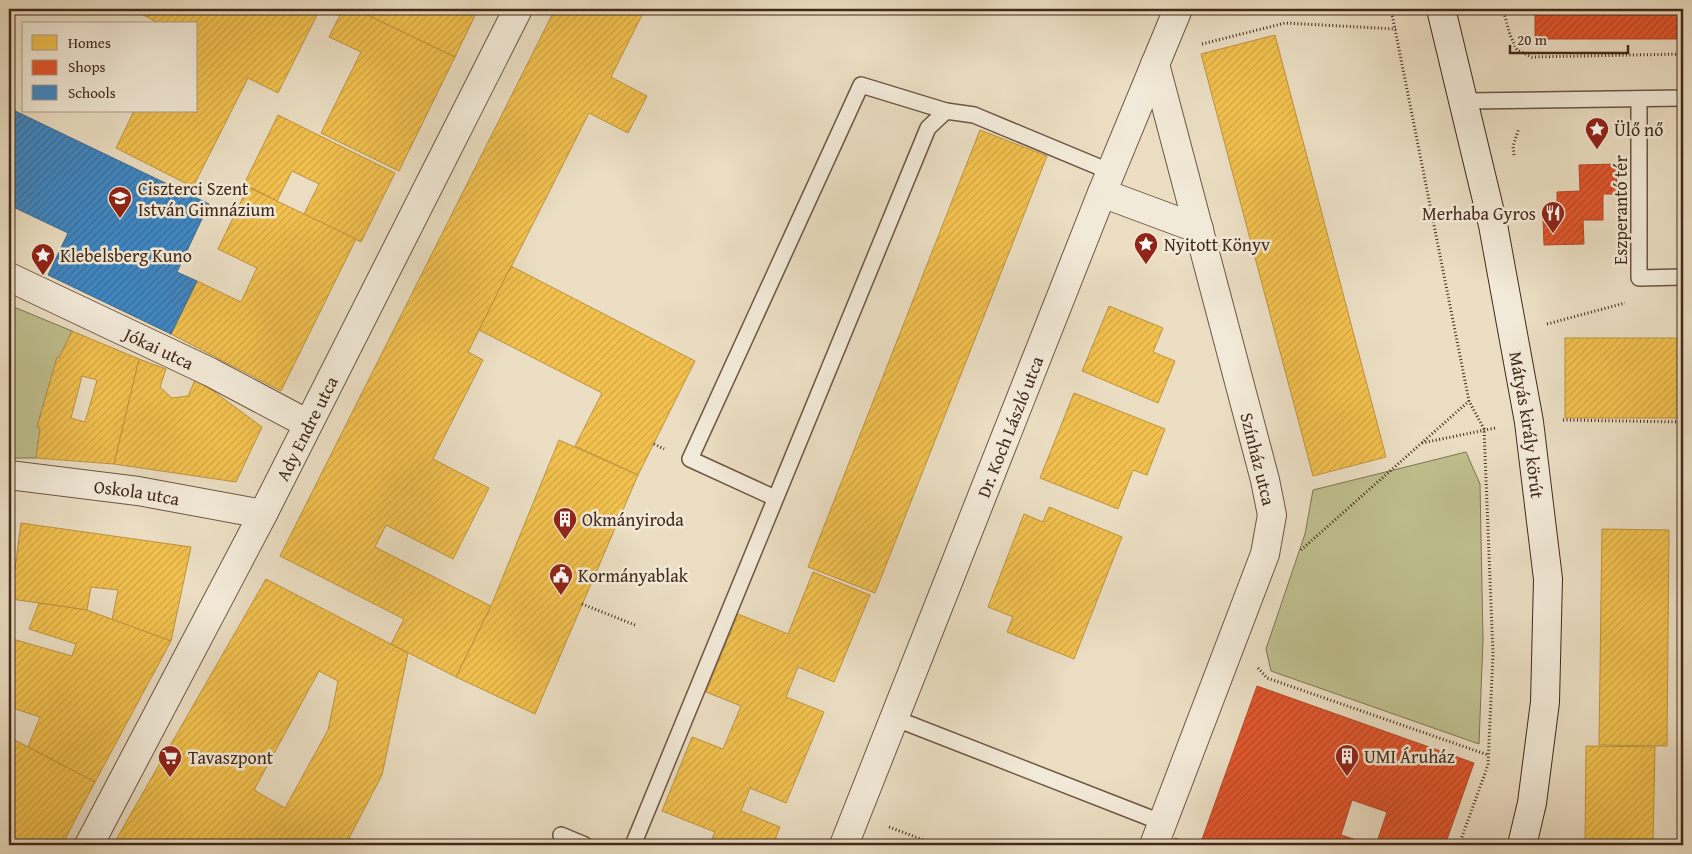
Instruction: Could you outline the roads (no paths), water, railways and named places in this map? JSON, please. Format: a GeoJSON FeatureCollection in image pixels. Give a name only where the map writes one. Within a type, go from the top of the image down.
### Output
{"type":"FeatureCollection","features":[{"type":"Feature","properties":{"kind":"street","name":"Ady Endre utca"},"geometry":{"type":"LineString","coordinates":[[89,845],[263,514],[518,9]]}},
{"type":"Feature","properties":{"kind":"street","name":"Dr. Koch László utca"},"geometry":{"type":"LineString","coordinates":[[844,845],[1106,182],[1178,9]]}},
{"type":"Feature","properties":{"kind":"street","name":"Mátyás király körút"},"geometry":{"type":"LineString","coordinates":[[1441,9],[1493,224],[1529,422],[1548,579],[1548,638],[1540,753],[1532,803],[1522,845]]}},
{"type":"Feature","properties":{"kind":"street","name":"Színház utca"},"geometry":{"type":"LineString","coordinates":[[1155,64],[1265,480],[1272,515],[1261,563],[1158,834]]}},
{"type":"Feature","properties":{"kind":"street"},"geometry":{"type":"LineString","coordinates":[[1106,182],[1199,230]]}},
{"type":"Feature","properties":{"kind":"street","name":"Jókai utca"},"geometry":{"type":"LineString","coordinates":[[9,278],[210,372],[308,424]]}},
{"type":"Feature","properties":{"kind":"street","name":"Oskola utca"},"geometry":{"type":"LineString","coordinates":[[9,475],[138,491],[263,514]]}},
{"type":"Feature","properties":{"kind":"lane"},"geometry":{"type":"LineString","coordinates":[[775,498],[690,459],[861,85],[946,111],[974,114],[1106,182]]}},
{"type":"Feature","properties":{"kind":"lane","name":"Eszperantó tér"},"geometry":{"type":"LineString","coordinates":[[1640,98],[1639,278],[1683,276]]}},
{"type":"Feature","properties":{"kind":"lane"},"geometry":{"type":"LineString","coordinates":[[1465,102],[1683,98]]}},
{"type":"Feature","properties":{"kind":"lane"},"geometry":{"type":"LineString","coordinates":[[632,845],[928,128],[946,111]]}},
{"type":"Feature","properties":{"kind":"lane"},"geometry":{"type":"LineString","coordinates":[[894,718],[1158,834]]}},
{"type":"Feature","properties":{"kind":"lane"},"geometry":{"type":"LineString","coordinates":[[560,835],[586,845]]}},
{"type":"Feature","properties":{"kind":"place","name":"Ülő nő"},"geometry":{"type":"Point","coordinates":[1597,150]}},
{"type":"Feature","properties":{"kind":"place","name":"Ciszterci Szent István Gimnázium"},"geometry":{"type":"Point","coordinates":[120,219]}},
{"type":"Feature","properties":{"kind":"place","name":"Merhaba Gyros"},"geometry":{"type":"Point","coordinates":[1553,234]}},
{"type":"Feature","properties":{"kind":"place","name":"Nyitott Könyv"},"geometry":{"type":"Point","coordinates":[1146,265]}},
{"type":"Feature","properties":{"kind":"place","name":"Klebelsberg Kuno"},"geometry":{"type":"Point","coordinates":[43,276]}},
{"type":"Feature","properties":{"kind":"place","name":"Okmányiroda"},"geometry":{"type":"Point","coordinates":[565,540]}},
{"type":"Feature","properties":{"kind":"place","name":"Kormányablak"},"geometry":{"type":"Point","coordinates":[561,596]}},
{"type":"Feature","properties":{"kind":"place","name":"UMI Áruház"},"geometry":{"type":"Point","coordinates":[1347,777]}},
{"type":"Feature","properties":{"kind":"place","name":"Tavaszpont"},"geometry":{"type":"Point","coordinates":[170,778]}}]}
